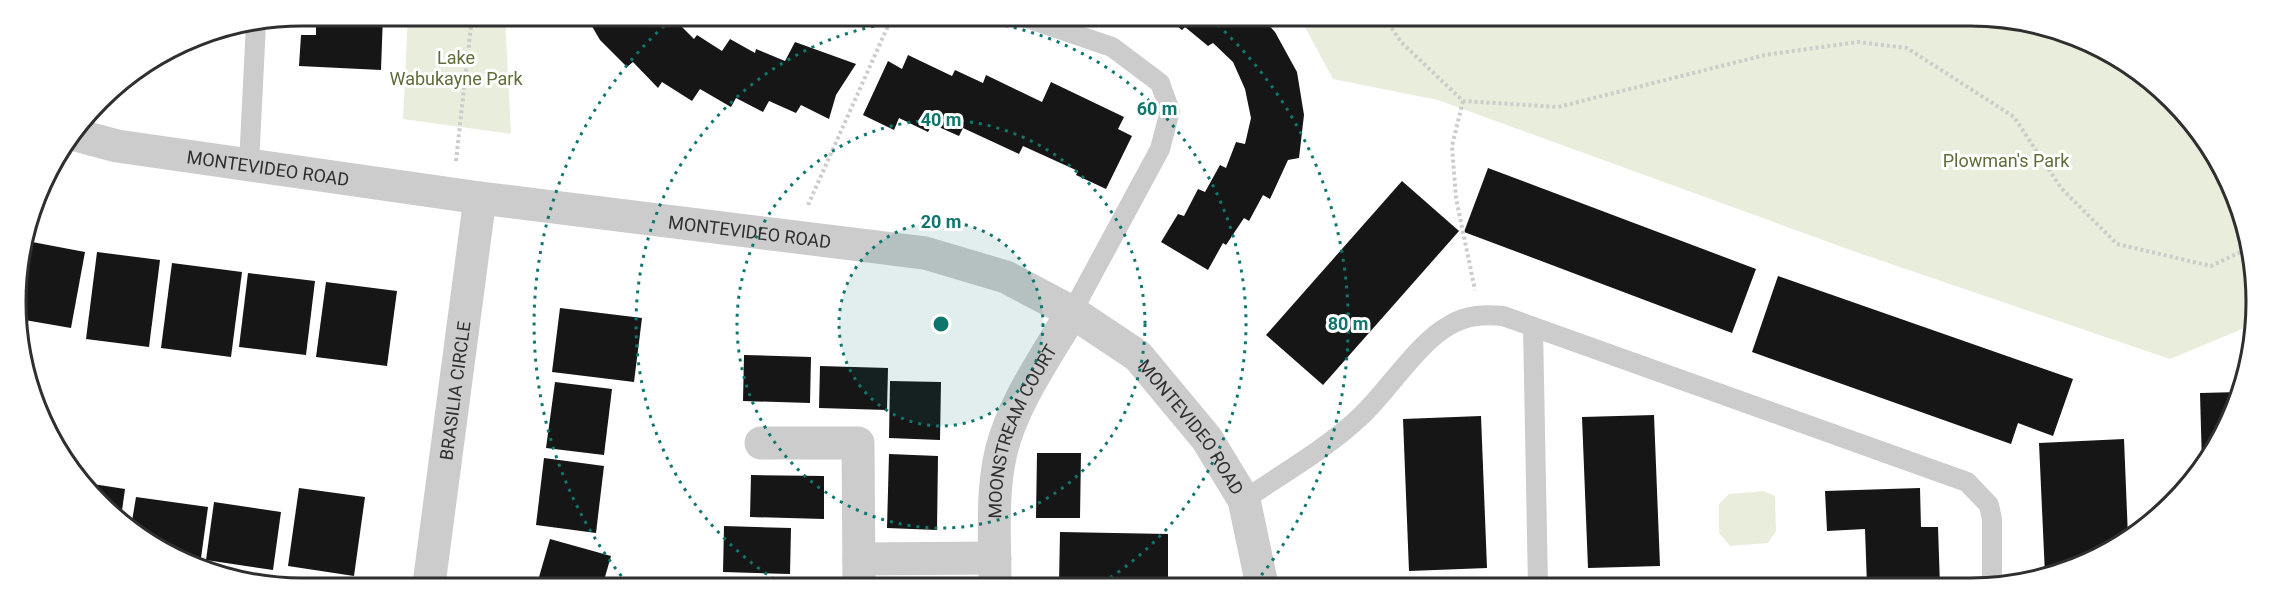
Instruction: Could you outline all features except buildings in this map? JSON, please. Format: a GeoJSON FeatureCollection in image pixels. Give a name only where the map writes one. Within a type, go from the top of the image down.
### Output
{"type":"FeatureCollection","features":[{"type":"Feature","properties":{"kind":"street","name":"MONTEVIDEO ROAD"},"geometry":{"type":"LineString","coordinates":[[81,136],[117,146],[466,196],[926,253],[1006,277],[1072,312],[1138,356],[1207,439],[1244,500],[1261,578]]}},
{"type":"Feature","properties":{"kind":"street","name":"BRASILIA CIRCLE"},"geometry":{"type":"LineString","coordinates":[[430,578],[466,196]]}},
{"type":"Feature","properties":{"kind":"street","name":"MOONSTREAM COURT"},"geometry":{"type":"LineString","coordinates":[[761,443],[858,443],[859,572],[995,571],[996,486],[1002,451],[1013,416],[1072,312]]}},
{"type":"Feature","properties":{"kind":"lane"},"geometry":{"type":"LineString","coordinates":[[1051,26],[1112,46],[1160,83],[1170,111],[1160,149],[1072,312]]}},
{"type":"Feature","properties":{"kind":"lane"},"geometry":{"type":"LineString","coordinates":[[249,164],[256,30]]}},
{"type":"Feature","properties":{"kind":"lane"},"geometry":{"type":"LineString","coordinates":[[1244,500],[1332,440],[1360,417],[1439,331],[1464,319],[1480,315],[1503,316],[1967,482],[1979,492],[1990,512],[1992,578]]}},
{"type":"Feature","properties":{"kind":"lane"},"geometry":{"type":"LineString","coordinates":[[1533,327],[1538,578]]}},
{"type":"Feature","properties":{"kind":"path"},"geometry":{"type":"LineString","coordinates":[[466,196],[472,26]]}},
{"type":"Feature","properties":{"kind":"path"},"geometry":{"type":"LineString","coordinates":[[794,236],[888,26]]}},
{"type":"Feature","properties":{"kind":"path"},"geometry":{"type":"LineString","coordinates":[[1390,26],[1401,42],[1463,101],[1558,107],[1765,55],[1858,42],[1907,48],[2014,117],[2061,188],[2117,244],[2211,266],[2242,251]]}},
{"type":"Feature","properties":{"kind":"path"},"geometry":{"type":"LineString","coordinates":[[1463,101],[1452,146],[1456,198],[1480,315]]}},
{"type":"Feature","properties":{"kind":"green space","name":"Lake Wabukayne Park"},"geometry":{"type":"Polygon","coordinates":[[[407,26],[506,26],[511,134],[403,119],[407,26]]]}},
{"type":"Feature","properties":{"kind":"green space","name":"Plowman's Park"},"geometry":{"type":"Polygon","coordinates":[[[1304,26],[1988,26],[2042,35],[2092,54],[2124,72],[2166,106],[2200,148],[2218,180],[2237,230],[2246,284],[2245,328],[2170,359],[1856,252],[1438,100],[1333,79],[1304,26]]]}},
{"type":"Feature","properties":{"kind":"green space"},"geometry":{"type":"Polygon","coordinates":[[[1764,491],[1775,496],[1776,531],[1768,543],[1730,546],[1719,533],[1719,504],[1729,494],[1764,491]]]}}]}
